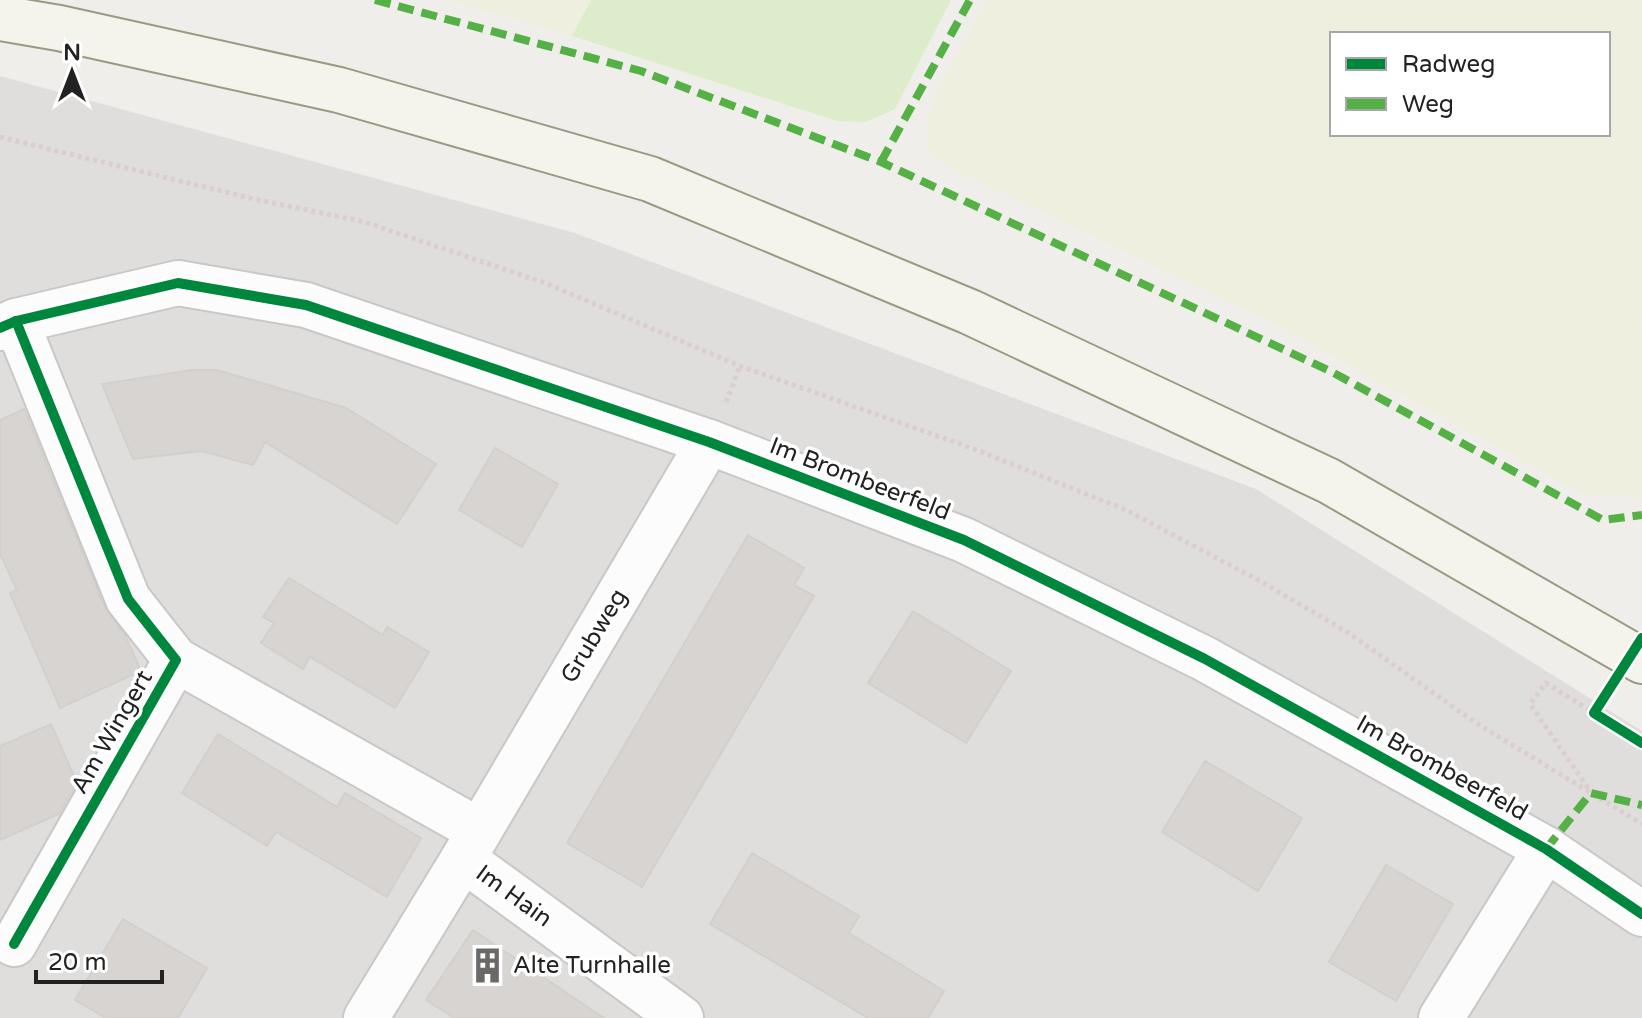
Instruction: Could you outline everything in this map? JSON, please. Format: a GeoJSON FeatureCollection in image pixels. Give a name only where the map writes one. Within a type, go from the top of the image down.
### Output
{"type":"FeatureCollection","features":[{"type":"Feature","properties":{"kind":"main road"},"geometry":{"type":"LineString","coordinates":[[0,18],[59,28],[339,90],[650,179],[970,312],[1329,481],[1642,661]]}},
{"type":"Feature","properties":{"kind":"street","name":"Im Brombeerfeld"},"geometry":{"type":"LineString","coordinates":[[8,324],[178,283],[306,305],[709,442],[964,540],[1205,659],[1546,849],[1642,914]]}},
{"type":"Feature","properties":{"kind":"street","name":"Am Wingert"},"geometry":{"type":"LineString","coordinates":[[8,324],[128,599],[176,660],[14,944]]}},
{"type":"Feature","properties":{"kind":"street","name":"Grubweg"},"geometry":{"type":"LineString","coordinates":[[366,1018],[709,442]]}},
{"type":"Feature","properties":{"kind":"street"},"geometry":{"type":"LineString","coordinates":[[176,660],[471,845]]}},
{"type":"Feature","properties":{"kind":"street","name":"Im Hain"},"geometry":{"type":"LineString","coordinates":[[471,845],[681,1018]]}},
{"type":"Feature","properties":{"kind":"street"},"geometry":{"type":"LineString","coordinates":[[1441,1018],[1546,849]]}},
{"type":"Feature","properties":{"kind":"path"},"geometry":{"type":"LineString","coordinates":[[0,137],[365,222],[545,283],[740,366],[977,450],[1126,510],[1260,581],[1347,632],[1476,723],[1642,824]]}},
{"type":"Feature","properties":{"kind":"path"},"geometry":{"type":"LineString","coordinates":[[1591,793],[1530,704],[1546,683],[1594,713]]}},
{"type":"Feature","properties":{"kind":"shaded area"},"geometry":{"type":"Polygon","coordinates":[[[0,76],[575,233],[1256,489],[1642,731],[1642,1018],[0,1018],[0,76]]]}},
{"type":"Feature","properties":{"kind":"green space"},"geometry":{"type":"Polygon","coordinates":[[[447,0],[591,0],[572,36],[447,0]]]}},
{"type":"Feature","properties":{"kind":"green space"},"geometry":{"type":"Polygon","coordinates":[[[591,0],[951,0],[895,109],[866,122],[837,121],[572,36],[591,0]]]}},
{"type":"Feature","properties":{"kind":"green space"},"geometry":{"type":"Polygon","coordinates":[[[987,0],[1642,0],[1642,317],[1638,323],[1642,327],[1642,496],[1585,496],[1269,321],[948,167],[931,154],[926,127],[934,97],[987,0]]]}},
{"type":"Feature","properties":{"kind":"building"},"geometry":{"type":"Polygon","coordinates":[[[192,370],[217,370],[346,408],[436,464],[397,524],[265,442],[253,465],[202,451],[133,459],[102,384],[192,370]]]}},
{"type":"Feature","properties":{"kind":"building"},"geometry":{"type":"Polygon","coordinates":[[[24,409],[105,608],[126,637],[141,671],[60,708],[10,593],[17,590],[0,554],[0,420],[24,409]]]}},
{"type":"Feature","properties":{"kind":"building"},"geometry":{"type":"Polygon","coordinates":[[[495,448],[558,484],[522,547],[459,510],[495,448]]]}},
{"type":"Feature","properties":{"kind":"building"},"geometry":{"type":"Polygon","coordinates":[[[748,535],[804,568],[794,585],[814,596],[642,887],[567,843],[748,535]]]}},
{"type":"Feature","properties":{"kind":"building"},"geometry":{"type":"Polygon","coordinates":[[[289,578],[383,635],[387,627],[429,652],[395,708],[310,657],[303,669],[261,643],[274,623],[263,617],[289,578]]]}},
{"type":"Feature","properties":{"kind":"building"},"geometry":{"type":"Polygon","coordinates":[[[913,611],[1011,671],[966,743],[868,683],[913,611]]]}},
{"type":"Feature","properties":{"kind":"building"},"geometry":{"type":"Polygon","coordinates":[[[51,724],[77,783],[59,814],[0,840],[0,746],[51,724]]]}},
{"type":"Feature","properties":{"kind":"building"},"geometry":{"type":"Polygon","coordinates":[[[218,734],[337,807],[345,793],[421,838],[387,897],[276,832],[267,846],[182,793],[218,734]]]}},
{"type":"Feature","properties":{"kind":"building"},"geometry":{"type":"Polygon","coordinates":[[[1205,761],[1302,818],[1258,891],[1162,832],[1205,761]]]}},
{"type":"Feature","properties":{"kind":"building"},"geometry":{"type":"Polygon","coordinates":[[[752,853],[859,916],[849,933],[944,991],[928,1018],[868,1018],[710,924],[752,853]]]}},
{"type":"Feature","properties":{"kind":"building"},"geometry":{"type":"Polygon","coordinates":[[[1386,865],[1453,904],[1396,1001],[1329,962],[1386,865]]]}},
{"type":"Feature","properties":{"kind":"building"},"geometry":{"type":"Polygon","coordinates":[[[123,919],[207,968],[178,1018],[106,1018],[75,1000],[123,919]]]}},
{"type":"Feature","properties":{"kind":"building","name":"Alte Turnhalle"},"geometry":{"type":"Polygon","coordinates":[[[473,930],[604,1018],[454,1018],[426,1000],[473,930]]]}},
{"type":"Feature","properties":{"kind":"marked path"},"geometry":{"type":"LineString","coordinates":[[375,0],[641,71],[881,162],[1332,372],[1603,520],[1642,515]]}},
{"type":"Feature","properties":{"kind":"marked path"},"geometry":{"type":"LineString","coordinates":[[881,162],[970,0]]}},
{"type":"Feature","properties":{"kind":"marked path"},"geometry":{"type":"LineString","coordinates":[[1546,849],[1591,793],[1642,805]]}},
{"type":"Feature","properties":{"kind":"cycle path"},"geometry":{"type":"LineString","coordinates":[[0,328],[16,321],[178,283],[306,305],[709,442],[964,540],[1205,659],[1546,849],[1642,914]]}},
{"type":"Feature","properties":{"kind":"cycle path"},"geometry":{"type":"LineString","coordinates":[[14,944],[176,660],[128,599],[16,321]]}},
{"type":"Feature","properties":{"kind":"cycle path"},"geometry":{"type":"LineString","coordinates":[[1642,638],[1594,713],[1642,743]]}},
{"type":"Feature","properties":{"kind":"place","name":"Alte Turnhalle"},"geometry":{"type":"Point","coordinates":[487,965]}}]}
